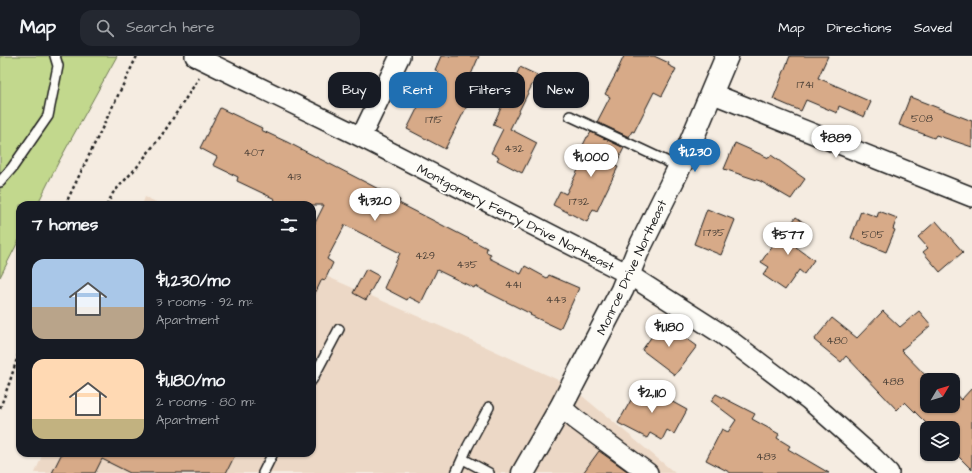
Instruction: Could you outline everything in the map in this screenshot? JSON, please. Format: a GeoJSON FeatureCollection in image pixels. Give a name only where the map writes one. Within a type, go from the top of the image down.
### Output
{"type":"FeatureCollection","features":[{"type":"Feature","properties":{"kind":"main road","name":"Monroe Drive Northeast"},"geometry":{"type":"LineString","coordinates":[[523,473],[561,407],[622,290],[637,253],[679,167],[727,56]]}},
{"type":"Feature","properties":{"kind":"street","name":"Montgomery Ferry Drive Northeast"},"geometry":{"type":"LineString","coordinates":[[195,56],[361,136],[628,274],[730,339],[809,400],[889,473]]}},
{"type":"Feature","properties":{"kind":"street"},"geometry":{"type":"LineString","coordinates":[[361,136],[400,56]]}},
{"type":"Feature","properties":{"kind":"street"},"geometry":{"type":"LineString","coordinates":[[711,93],[972,197]]}},
{"type":"Feature","properties":{"kind":"street"},"geometry":{"type":"LineString","coordinates":[[561,407],[574,419],[648,473]]}},
{"type":"Feature","properties":{"kind":"lane"},"geometry":{"type":"LineString","coordinates":[[0,182],[12,168],[48,116],[58,66],[55,56]]}},
{"type":"Feature","properties":{"kind":"lane"},"geometry":{"type":"LineString","coordinates":[[570,116],[679,167]]}},
{"type":"Feature","properties":{"kind":"lane"},"geometry":{"type":"LineString","coordinates":[[316,372],[339,329]]}},
{"type":"Feature","properties":{"kind":"lane"},"geometry":{"type":"LineString","coordinates":[[456,473],[468,446],[489,407]]}},
{"type":"Feature","properties":{"kind":"lane"},"geometry":{"type":"LineString","coordinates":[[263,473],[271,457]]}},
{"type":"Feature","properties":{"kind":"lane"},"geometry":{"type":"LineString","coordinates":[[462,459],[489,473]]}},
{"type":"Feature","properties":{"kind":"path"},"geometry":{"type":"LineString","coordinates":[[67,201],[137,56]]}},
{"type":"Feature","properties":{"kind":"path"},"geometry":{"type":"LineString","coordinates":[[109,201],[113,193],[137,167],[164,132],[203,73]]}},
{"type":"Feature","properties":{"kind":"path"},"geometry":{"type":"LineString","coordinates":[[0,408],[16,363]]}},
{"type":"Feature","properties":{"kind":"shaded area"},"geometry":{"type":"Polygon","coordinates":[[[145,197],[154,201],[144,201],[145,197]]]}},
{"type":"Feature","properties":{"kind":"shaded area"},"geometry":{"type":"Polygon","coordinates":[[[316,272],[458,334],[569,385],[675,473],[35,473],[41,457],[316,457],[316,272]]]}},
{"type":"Feature","properties":{"kind":"green space"},"geometry":{"type":"Polygon","coordinates":[[[0,56],[117,56],[58,163],[39,201],[16,201],[16,246],[0,277],[0,56]]]}},
{"type":"Feature","properties":{"kind":"building"},"geometry":{"type":"Polygon","coordinates":[[[441,56],[479,56],[472,72],[455,72],[455,108],[466,108],[445,149],[407,129],[418,108],[447,108],[447,72],[438,72],[435,70],[441,56]]]}},
{"type":"Feature","properties":{"kind":"building"},"geometry":{"type":"Polygon","coordinates":[[[624,56],[654,56],[669,63],[668,65],[676,69],[662,96],[654,92],[634,132],[632,131],[629,137],[597,122],[610,97],[605,94],[624,56]]]}},
{"type":"Feature","properties":{"kind":"building"},"geometry":{"type":"Polygon","coordinates":[[[790,56],[828,56],[818,78],[871,102],[864,117],[839,106],[837,113],[806,100],[801,111],[773,99],[790,56]]]}},
{"type":"Feature","properties":{"kind":"building"},"geometry":{"type":"Polygon","coordinates":[[[520,67],[533,73],[533,83],[525,99],[525,72],[518,72],[520,67]]]}},
{"type":"Feature","properties":{"kind":"building"},"geometry":{"type":"Polygon","coordinates":[[[910,97],[972,121],[972,147],[936,135],[934,138],[899,125],[910,97]]]}},
{"type":"Feature","properties":{"kind":"building"},"geometry":{"type":"Polygon","coordinates":[[[220,108],[262,128],[261,130],[400,200],[399,203],[487,248],[486,252],[491,254],[489,258],[521,274],[525,266],[547,278],[549,275],[579,288],[560,329],[475,286],[474,288],[437,270],[421,303],[409,297],[407,300],[384,288],[400,253],[345,225],[327,259],[333,263],[325,280],[322,279],[316,292],[316,221],[324,205],[316,205],[316,201],[274,201],[275,199],[237,181],[238,177],[213,165],[217,157],[200,148],[220,108]]]}},
{"type":"Feature","properties":{"kind":"building"},"geometry":{"type":"Polygon","coordinates":[[[501,108],[520,108],[510,129],[537,143],[522,173],[497,160],[499,157],[491,153],[503,129],[493,125],[501,108]]]}},
{"type":"Feature","properties":{"kind":"building"},"geometry":{"type":"Polygon","coordinates":[[[591,132],[624,148],[615,166],[618,167],[597,211],[593,209],[587,222],[553,205],[560,191],[566,194],[585,156],[579,153],[591,132]]]}},
{"type":"Feature","properties":{"kind":"building"},"geometry":{"type":"Polygon","coordinates":[[[735,143],[769,158],[771,155],[805,179],[791,199],[760,181],[724,169],[735,143]]]}},
{"type":"Feature","properties":{"kind":"building"},"geometry":{"type":"Polygon","coordinates":[[[707,209],[735,220],[721,255],[694,244],[707,209]]]}},
{"type":"Feature","properties":{"kind":"building"},"geometry":{"type":"Polygon","coordinates":[[[861,211],[877,217],[879,211],[897,218],[893,229],[895,230],[886,252],[851,238],[861,211]]]}},
{"type":"Feature","properties":{"kind":"building"},"geometry":{"type":"Polygon","coordinates":[[[796,217],[810,227],[796,247],[814,260],[804,274],[799,270],[785,290],[763,275],[769,267],[761,262],[780,235],[782,236],[796,217]]]}},
{"type":"Feature","properties":{"kind":"building"},"geometry":{"type":"Polygon","coordinates":[[[936,221],[963,252],[940,272],[923,252],[928,248],[918,237],[936,221]]]}},
{"type":"Feature","properties":{"kind":"building"},"geometry":{"type":"Polygon","coordinates":[[[366,269],[379,276],[366,300],[353,293],[366,269]]]}},
{"type":"Feature","properties":{"kind":"building"},"geometry":{"type":"Polygon","coordinates":[[[883,311],[900,327],[919,311],[931,325],[901,350],[923,373],[920,373],[920,413],[960,413],[960,399],[961,400],[972,388],[972,470],[960,458],[960,421],[924,421],[905,402],[897,410],[846,356],[841,362],[814,340],[832,318],[857,338],[883,311]]]}},
{"type":"Feature","properties":{"kind":"building"},"geometry":{"type":"Polygon","coordinates":[[[663,321],[697,346],[675,375],[642,350],[663,321]]]}},
{"type":"Feature","properties":{"kind":"building"},"geometry":{"type":"Polygon","coordinates":[[[640,384],[687,410],[674,434],[667,430],[662,440],[650,433],[647,438],[618,423],[640,384]]]}},
{"type":"Feature","properties":{"kind":"building"},"geometry":{"type":"Polygon","coordinates":[[[716,394],[755,414],[752,419],[779,434],[777,438],[790,446],[788,449],[829,473],[731,473],[706,460],[722,429],[728,432],[736,420],[711,401],[716,394]]]}},
{"type":"Feature","properties":{"kind":"building"},"geometry":{"type":"Polygon","coordinates":[[[599,451],[630,473],[583,473],[599,451]]]}},
{"type":"Feature","properties":{"kind":"building"},"geometry":{"type":"Polygon","coordinates":[[[60,457],[234,457],[226,473],[130,473],[102,459],[95,473],[52,473],[60,457]]]}}]}
